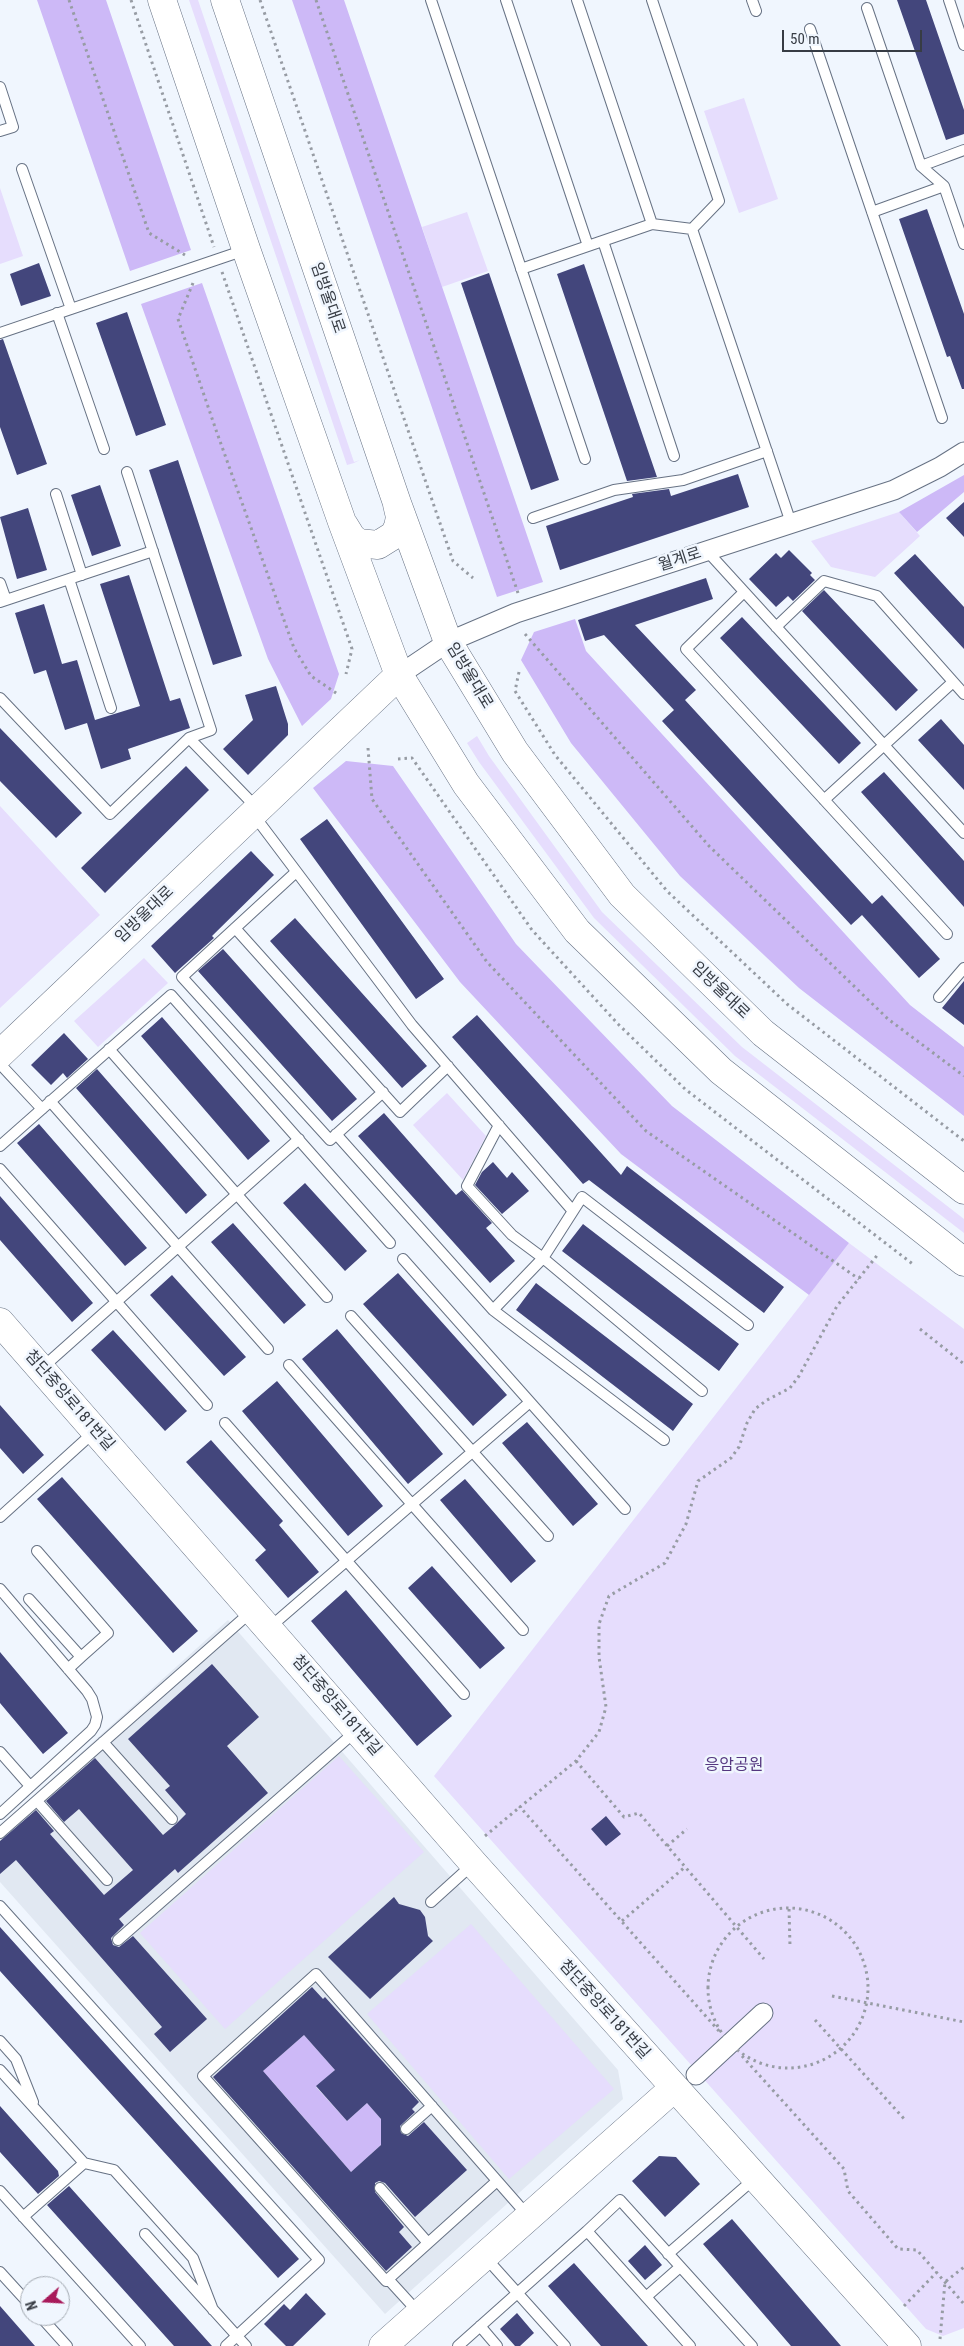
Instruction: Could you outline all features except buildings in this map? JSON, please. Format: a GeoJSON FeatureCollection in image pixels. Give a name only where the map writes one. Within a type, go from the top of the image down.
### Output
{"type":"FeatureCollection","features":[{"type":"Feature","properties":{"kind":"main road"},"geometry":{"type":"LineString","coordinates":[[162,0],[246,249],[342,522],[400,675],[466,784],[578,932],[721,1071],[964,1262]]}},
{"type":"Feature","properties":{"kind":"main road","name":"임방울대로"},"geometry":{"type":"LineString","coordinates":[[225,0],[397,503],[448,642],[515,752],[622,896],[763,1033],[964,1190]]}},
{"type":"Feature","properties":{"kind":"main road"},"geometry":{"type":"LineString","coordinates":[[342,522],[346,531],[359,543],[378,545],[394,535],[398,527],[400,518],[397,503]]}},
{"type":"Feature","properties":{"kind":"main road","name":"임방울대로"},"geometry":{"type":"LineString","coordinates":[[0,1054],[255,810],[400,675]]}},
{"type":"Feature","properties":{"kind":"main road","name":"첨단중앙로181번길"},"geometry":{"type":"LineString","coordinates":[[0,1322],[474,1864],[685,2082],[756,2177],[907,2346]]}},
{"type":"Feature","properties":{"kind":"main road"},"geometry":{"type":"LineString","coordinates":[[383,2346],[685,2082]]}},
{"type":"Feature","properties":{"kind":"street","name":"월계로"},"geometry":{"type":"LineString","coordinates":[[400,675],[448,642],[516,613],[894,490],[940,468],[964,452]]}},
{"type":"Feature","properties":{"kind":"street"},"geometry":{"type":"LineString","coordinates":[[685,2082],[763,2013]]}},
{"type":"Feature","properties":{"kind":"lane"},"geometry":{"type":"LineString","coordinates":[[431,0],[585,459]]}},
{"type":"Feature","properties":{"kind":"lane"},"geometry":{"type":"LineString","coordinates":[[506,0],[588,246]]}},
{"type":"Feature","properties":{"kind":"lane"},"geometry":{"type":"LineString","coordinates":[[577,0],[652,224]]}},
{"type":"Feature","properties":{"kind":"lane"},"geometry":{"type":"LineString","coordinates":[[652,0],[719,201],[692,229]]}},
{"type":"Feature","properties":{"kind":"lane"},"geometry":{"type":"LineString","coordinates":[[752,0],[756,10]]}},
{"type":"Feature","properties":{"kind":"lane"},"geometry":{"type":"LineString","coordinates":[[949,0],[964,45]]}},
{"type":"Feature","properties":{"kind":"lane"},"geometry":{"type":"LineString","coordinates":[[867,8],[921,166],[944,186],[964,244]]}},
{"type":"Feature","properties":{"kind":"lane"},"geometry":{"type":"LineString","coordinates":[[810,30],[942,418]]}},
{"type":"Feature","properties":{"kind":"lane"},"geometry":{"type":"LineString","coordinates":[[0,87],[14,127],[0,131]]}},
{"type":"Feature","properties":{"kind":"lane"},"geometry":{"type":"LineString","coordinates":[[921,166],[964,150]]}},
{"type":"Feature","properties":{"kind":"lane"},"geometry":{"type":"LineString","coordinates":[[22,169],[71,309]]}},
{"type":"Feature","properties":{"kind":"lane"},"geometry":{"type":"LineString","coordinates":[[872,212],[944,186]]}},
{"type":"Feature","properties":{"kind":"lane"},"geometry":{"type":"LineString","coordinates":[[521,269],[652,224],[692,229]]}},
{"type":"Feature","properties":{"kind":"lane"},"geometry":{"type":"LineString","coordinates":[[692,229],[791,523]]}},
{"type":"Feature","properties":{"kind":"lane"},"geometry":{"type":"LineString","coordinates":[[603,241],[674,456]]}},
{"type":"Feature","properties":{"kind":"lane"},"geometry":{"type":"LineString","coordinates":[[0,333],[246,249]]}},
{"type":"Feature","properties":{"kind":"lane"},"geometry":{"type":"LineString","coordinates":[[57,313],[104,449]]}},
{"type":"Feature","properties":{"kind":"lane"},"geometry":{"type":"LineString","coordinates":[[533,518],[614,490],[683,480],[767,451]]}},
{"type":"Feature","properties":{"kind":"lane"},"geometry":{"type":"LineString","coordinates":[[0,698],[110,814],[189,738],[211,730],[128,472]]}},
{"type":"Feature","properties":{"kind":"lane"},"geometry":{"type":"LineString","coordinates":[[56,494],[82,574]]}},
{"type":"Feature","properties":{"kind":"lane"},"geometry":{"type":"LineString","coordinates":[[0,583],[3,601],[153,551]]}},
{"type":"Feature","properties":{"kind":"lane"},"geometry":{"type":"LineString","coordinates":[[707,551],[964,832]]}},
{"type":"Feature","properties":{"kind":"lane"},"geometry":{"type":"LineString","coordinates":[[69,579],[110,708]]}},
{"type":"Feature","properties":{"kind":"lane"},"geometry":{"type":"LineString","coordinates":[[776,627],[824,581],[877,596],[964,694]]}},
{"type":"Feature","properties":{"kind":"lane"},"geometry":{"type":"LineString","coordinates":[[744,592],[686,649],[947,934]]}},
{"type":"Feature","properties":{"kind":"lane"},"geometry":{"type":"LineString","coordinates":[[824,800],[954,682]]}},
{"type":"Feature","properties":{"kind":"lane"},"geometry":{"type":"LineString","coordinates":[[189,738],[255,810],[296,872],[412,1025],[572,1210]]}},
{"type":"Feature","properties":{"kind":"lane"},"geometry":{"type":"LineString","coordinates":[[296,872],[182,977],[330,1140],[383,1092]]}},
{"type":"Feature","properties":{"kind":"lane"},"geometry":{"type":"LineString","coordinates":[[235,928],[400,1112],[448,1066]]}},
{"type":"Feature","properties":{"kind":"lane"},"geometry":{"type":"LineString","coordinates":[[939,997],[964,968]]}},
{"type":"Feature","properties":{"kind":"lane"},"geometry":{"type":"LineString","coordinates":[[0,1146],[171,995],[390,1243]]}},
{"type":"Feature","properties":{"kind":"lane"},"geometry":{"type":"LineString","coordinates":[[109,1049],[327,1297]]}},
{"type":"Feature","properties":{"kind":"lane"},"geometry":{"type":"LineString","coordinates":[[0,1064],[42,1109]]}},
{"type":"Feature","properties":{"kind":"lane"},"geometry":{"type":"LineString","coordinates":[[50,1101],[268,1349]]}},
{"type":"Feature","properties":{"kind":"lane"},"geometry":{"type":"LineString","coordinates":[[499,1125],[467,1186],[512,1235],[543,1258],[702,1391]]}},
{"type":"Feature","properties":{"kind":"lane"},"geometry":{"type":"LineString","coordinates":[[336,1134],[493,1310],[664,1440]]}},
{"type":"Feature","properties":{"kind":"lane"},"geometry":{"type":"LineString","coordinates":[[41,1369],[299,1139]]}},
{"type":"Feature","properties":{"kind":"lane"},"geometry":{"type":"LineString","coordinates":[[0,1169],[207,1405]]}},
{"type":"Feature","properties":{"kind":"lane"},"geometry":{"type":"LineString","coordinates":[[493,1310],[543,1258],[582,1197],[748,1325]]}},
{"type":"Feature","properties":{"kind":"lane"},"geometry":{"type":"LineString","coordinates":[[403,1259],[624,1509]]}},
{"type":"Feature","properties":{"kind":"lane"},"geometry":{"type":"LineString","coordinates":[[351,1316],[548,1536]]}},
{"type":"Feature","properties":{"kind":"lane"},"geometry":{"type":"LineString","coordinates":[[289,1365],[522,1630]]}},
{"type":"Feature","properties":{"kind":"lane"},"geometry":{"type":"LineString","coordinates":[[0,1833],[103,1742],[260,1620],[347,1561],[530,1402]]}},
{"type":"Feature","properties":{"kind":"lane"},"geometry":{"type":"LineString","coordinates":[[225,1423],[464,1694]]}},
{"type":"Feature","properties":{"kind":"lane"},"geometry":{"type":"LineString","coordinates":[[0,1517],[95,1430]]}},
{"type":"Feature","properties":{"kind":"lane"},"geometry":{"type":"LineString","coordinates":[[37,1551],[108,1633],[68,1669]]}},
{"type":"Feature","properties":{"kind":"lane"},"geometry":{"type":"LineString","coordinates":[[0,1590],[92,1699],[96,1717],[95,1725],[0,1814]]}},
{"type":"Feature","properties":{"kind":"lane"},"geometry":{"type":"LineString","coordinates":[[30,1599],[81,1658]]}},
{"type":"Feature","properties":{"kind":"lane"},"geometry":{"type":"LineString","coordinates":[[118,1940],[357,1730]]}},
{"type":"Feature","properties":{"kind":"lane"},"geometry":{"type":"LineString","coordinates":[[103,1742],[172,1819]]}},
{"type":"Feature","properties":{"kind":"lane"},"geometry":{"type":"LineString","coordinates":[[0,1752],[30,1786]]}},
{"type":"Feature","properties":{"kind":"lane"},"geometry":{"type":"LineString","coordinates":[[37,1800],[107,1880]]}},
{"type":"Feature","properties":{"kind":"lane"},"geometry":{"type":"LineString","coordinates":[[431,1902],[474,1864]]}},
{"type":"Feature","properties":{"kind":"lane"},"geometry":{"type":"LineString","coordinates":[[0,1906],[319,2260],[226,2346]]}},
{"type":"Feature","properties":{"kind":"lane"},"geometry":{"type":"LineString","coordinates":[[419,2314],[388,2279],[386,2281],[203,2076],[316,1974],[529,2217]]}},
{"type":"Feature","properties":{"kind":"lane"},"geometry":{"type":"LineString","coordinates":[[0,2041],[16,2059],[36,2110]]}},
{"type":"Feature","properties":{"kind":"lane"},"geometry":{"type":"LineString","coordinates":[[0,2070],[84,2163],[114,2170],[193,2258],[213,2310]]}},
{"type":"Feature","properties":{"kind":"lane"},"geometry":{"type":"LineString","coordinates":[[406,2129],[432,2106]]}},
{"type":"Feature","properties":{"kind":"lane"},"geometry":{"type":"LineString","coordinates":[[23,2217],[84,2163]]}},
{"type":"Feature","properties":{"kind":"lane"},"geometry":{"type":"LineString","coordinates":[[668,2254],[756,2177]]}},
{"type":"Feature","properties":{"kind":"lane"},"geometry":{"type":"LineString","coordinates":[[388,2279],[497,2181]]}},
{"type":"Feature","properties":{"kind":"lane"},"geometry":{"type":"LineString","coordinates":[[380,2188],[428,2243]]}},
{"type":"Feature","properties":{"kind":"lane"},"geometry":{"type":"LineString","coordinates":[[0,2191],[140,2346]]}},
{"type":"Feature","properties":{"kind":"lane"},"geometry":{"type":"LineString","coordinates":[[458,2346],[620,2200],[752,2346]]}},
{"type":"Feature","properties":{"kind":"lane"},"geometry":{"type":"LineString","coordinates":[[587,2231],[690,2346]]}},
{"type":"Feature","properties":{"kind":"lane"},"geometry":{"type":"LineString","coordinates":[[145,2234],[246,2346]]}},
{"type":"Feature","properties":{"kind":"lane"},"geometry":{"type":"LineString","coordinates":[[484,2256],[565,2346]]}},
{"type":"Feature","properties":{"kind":"lane"},"geometry":{"type":"LineString","coordinates":[[646,2297],[680,2267]]}},
{"type":"Feature","properties":{"kind":"lane"},"geometry":{"type":"LineString","coordinates":[[0,2272],[20,2295]]}},
{"type":"Feature","properties":{"kind":"lane"},"geometry":{"type":"LineString","coordinates":[[664,2282],[671,2290]]}},
{"type":"Feature","properties":{"kind":"lane"},"geometry":{"type":"LineString","coordinates":[[49,2326],[67,2346]]}},
{"type":"Feature","properties":{"kind":"lane"},"geometry":{"type":"LineString","coordinates":[[480,2326],[497,2346]]}},
{"type":"Feature","properties":{"kind":"path"},"geometry":{"type":"LineString","coordinates":[[69,0],[148,233],[186,255]]}},
{"type":"Feature","properties":{"kind":"path"},"geometry":{"type":"LineString","coordinates":[[131,0],[215,250]]}},
{"type":"Feature","properties":{"kind":"path"},"geometry":{"type":"LineString","coordinates":[[260,0],[453,560],[473,578]]}},
{"type":"Feature","properties":{"kind":"path"},"geometry":{"type":"LineString","coordinates":[[316,0],[518,594]]}},
{"type":"Feature","properties":{"kind":"path"},"geometry":{"type":"LineString","coordinates":[[220,266],[352,649],[346,674]]}},
{"type":"Feature","properties":{"kind":"path"},"geometry":{"type":"LineString","coordinates":[[194,281],[178,319],[216,430],[294,648],[311,676],[339,695]]}},
{"type":"Feature","properties":{"kind":"path"},"geometry":{"type":"LineString","coordinates":[[525,634],[710,846],[888,1019],[964,1076]]}},
{"type":"Feature","properties":{"kind":"path"},"geometry":{"type":"LineString","coordinates":[[519,672],[515,691],[555,755],[666,891],[787,1004],[964,1141]]}},
{"type":"Feature","properties":{"kind":"path"},"geometry":{"type":"LineString","coordinates":[[368,748],[372,799],[487,962],[646,1131],[859,1279]]}},
{"type":"Feature","properties":{"kind":"path"},"geometry":{"type":"LineString","coordinates":[[485,1836],[576,1761],[599,1732],[604,1719],[606,1696],[599,1657],[599,1624],[609,1596],[665,1563],[686,1524],[698,1482],[731,1458],[740,1447],[747,1423],[756,1410],[772,1397],[790,1388],[799,1376],[830,1317],[879,1253]]}},
{"type":"Feature","properties":{"kind":"path"},"geometry":{"type":"LineString","coordinates":[[920,1329],[964,1364]]}},
{"type":"Feature","properties":{"kind":"path"},"geometry":{"type":"LineString","coordinates":[[576,1761],[624,1817],[639,1813],[764,1959]]}},
{"type":"Feature","properties":{"kind":"path"},"geometry":{"type":"LineString","coordinates":[[520,1807],[730,2044],[844,2169],[848,2191],[898,2249],[917,2250],[964,2304]]}},
{"type":"Feature","properties":{"kind":"path"},"geometry":{"type":"LineString","coordinates":[[667,1846],[686,1829]]}},
{"type":"Feature","properties":{"kind":"path"},"geometry":{"type":"LineString","coordinates":[[622,1922],[685,1867]]}},
{"type":"Feature","properties":{"kind":"path"},"geometry":{"type":"LineString","coordinates":[[789,1909],[790,1946]]}},
{"type":"Feature","properties":{"kind":"path"},"geometry":{"type":"LineString","coordinates":[[789,1909],[809,1911],[833,1921],[852,1939],[864,1962],[869,1987],[865,2013],[852,2038],[840,2049],[832,2056],[806,2067],[778,2068],[752,2060],[730,2044],[716,2022],[709,1997],[710,1971],[720,1947],[736,1927],[758,1914],[789,1909]]}},
{"type":"Feature","properties":{"kind":"path"},"geometry":{"type":"LineString","coordinates":[[832,1996],[964,2022]]}},
{"type":"Feature","properties":{"kind":"path"},"geometry":{"type":"LineString","coordinates":[[815,2020],[906,2121]]}},
{"type":"Feature","properties":{"kind":"path"},"geometry":{"type":"LineString","coordinates":[[940,2338],[945,2282],[964,2267]]}},
{"type":"Feature","properties":{"kind":"path"},"geometry":{"type":"LineString","coordinates":[[904,2306],[937,2272]]}},
{"type":"Feature","properties":{"kind":"shaded area"},"geometry":{"type":"Polygon","coordinates":[[[37,0],[106,0],[191,250],[130,271],[37,0]]]}},
{"type":"Feature","properties":{"kind":"shaded area"},"geometry":{"type":"Polygon","coordinates":[[[292,0],[344,0],[543,582],[497,597],[292,0]]]}},
{"type":"Feature","properties":{"kind":"shaded area"},"geometry":{"type":"Polygon","coordinates":[[[202,283],[339,674],[331,699],[302,726],[268,659],[141,304],[202,283]]]}},
{"type":"Feature","properties":{"kind":"shaded area"},"geometry":{"type":"Polygon","coordinates":[[[964,475],[964,492],[917,532],[899,512],[964,475]]]}},
{"type":"Feature","properties":{"kind":"shaded area"},"geometry":{"type":"Polygon","coordinates":[[[575,619],[586,651],[910,1005],[964,1047],[964,1116],[799,988],[680,876],[571,743],[521,660],[534,632],[575,619]]]}},
{"type":"Feature","properties":{"kind":"shaded area"},"geometry":{"type":"Polygon","coordinates":[[[346,761],[393,766],[516,944],[672,1106],[849,1243],[809,1295],[621,1154],[460,982],[313,788],[346,761]]]}},
{"type":"Feature","properties":{"kind":"shaded area"},"geometry":{"type":"Polygon","coordinates":[[[228,1620],[618,2070],[623,2099],[385,2314],[0,1882],[0,1826],[228,1620]]]}},
{"type":"Feature","properties":{"kind":"shaded area"},"geometry":{"type":"Polygon","coordinates":[[[304,2035],[335,2070],[316,2087],[347,2121],[367,2103],[381,2119],[381,2145],[351,2172],[272,2081],[247,2085],[304,2035]]]}},
{"type":"Feature","properties":{"kind":"green space"},"geometry":{"type":"Polygon","coordinates":[[[189,0],[198,0],[354,462],[360,460],[354,463],[347,465],[189,0]]]}},
{"type":"Feature","properties":{"kind":"green space"},"geometry":{"type":"Polygon","coordinates":[[[744,98],[778,199],[739,213],[704,111],[744,98]]]}},
{"type":"Feature","properties":{"kind":"green space"},"geometry":{"type":"Polygon","coordinates":[[[0,188],[23,256],[0,264],[0,188]]]}},
{"type":"Feature","properties":{"kind":"green space"},"geometry":{"type":"Polygon","coordinates":[[[467,212],[488,271],[442,287],[422,227],[467,212]]]}},
{"type":"Feature","properties":{"kind":"green space"},"geometry":{"type":"Polygon","coordinates":[[[899,512],[920,536],[875,577],[831,567],[811,541],[899,512]]]}},
{"type":"Feature","properties":{"kind":"green space"},"geometry":{"type":"Polygon","coordinates":[[[477,736],[489,756],[602,912],[742,1047],[964,1219],[964,1233],[735,1056],[594,918],[479,762],[467,743],[477,736]]]}},
{"type":"Feature","properties":{"kind":"green space"},"geometry":{"type":"Polygon","coordinates":[[[0,806],[100,915],[0,1008],[0,806]]]}},
{"type":"Feature","properties":{"kind":"green space"},"geometry":{"type":"Polygon","coordinates":[[[144,958],[168,983],[98,1047],[74,1021],[144,958]]]}},
{"type":"Feature","properties":{"kind":"green space"},"geometry":{"type":"Polygon","coordinates":[[[447,1093],[486,1136],[463,1180],[413,1125],[447,1093]]]}},
{"type":"Feature","properties":{"kind":"green space","name":"응암공원"},"geometry":{"type":"Polygon","coordinates":[[[849,1243],[964,1329],[964,2328],[943,2336],[926,2329],[434,1776],[849,1243]]]}},
{"type":"Feature","properties":{"kind":"green space"},"geometry":{"type":"Polygon","coordinates":[[[339,1756],[424,1852],[225,2029],[140,1933],[339,1756]]]}},
{"type":"Feature","properties":{"kind":"green space"},"geometry":{"type":"Polygon","coordinates":[[[471,1924],[614,2089],[509,2179],[367,2014],[471,1924]]]}}]}
